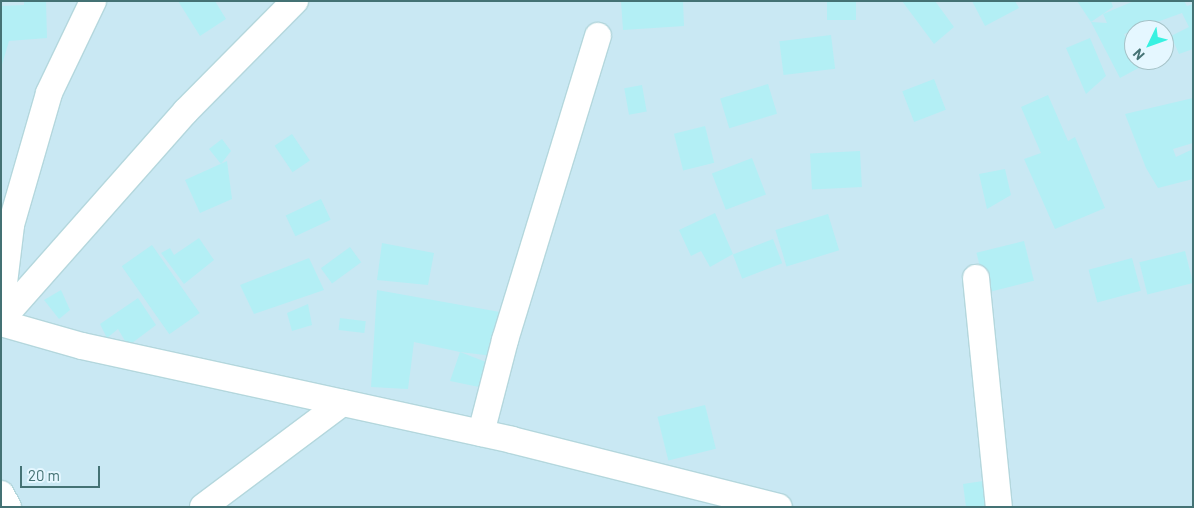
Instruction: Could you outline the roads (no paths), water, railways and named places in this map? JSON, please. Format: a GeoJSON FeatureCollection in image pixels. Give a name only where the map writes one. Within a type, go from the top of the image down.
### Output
{"type":"FeatureCollection","features":[{"type":"Feature","properties":{"kind":"street"},"geometry":{"type":"LineString","coordinates":[[1,308],[11,225],[49,93],[93,1]]}},
{"type":"Feature","properties":{"kind":"street"},"geometry":{"type":"LineString","coordinates":[[295,1],[186,112],[1,321],[82,346],[481,433],[779,507]]}},
{"type":"Feature","properties":{"kind":"street"},"geometry":{"type":"LineString","coordinates":[[481,433],[505,340],[598,36]]}},
{"type":"Feature","properties":{"kind":"street"},"geometry":{"type":"LineString","coordinates":[[976,278],[999,507]]}},
{"type":"Feature","properties":{"kind":"street"},"geometry":{"type":"LineString","coordinates":[[203,507],[342,403]]}},
{"type":"Feature","properties":{"kind":"street"},"geometry":{"type":"LineString","coordinates":[[1,494],[8,507]]}}]}
